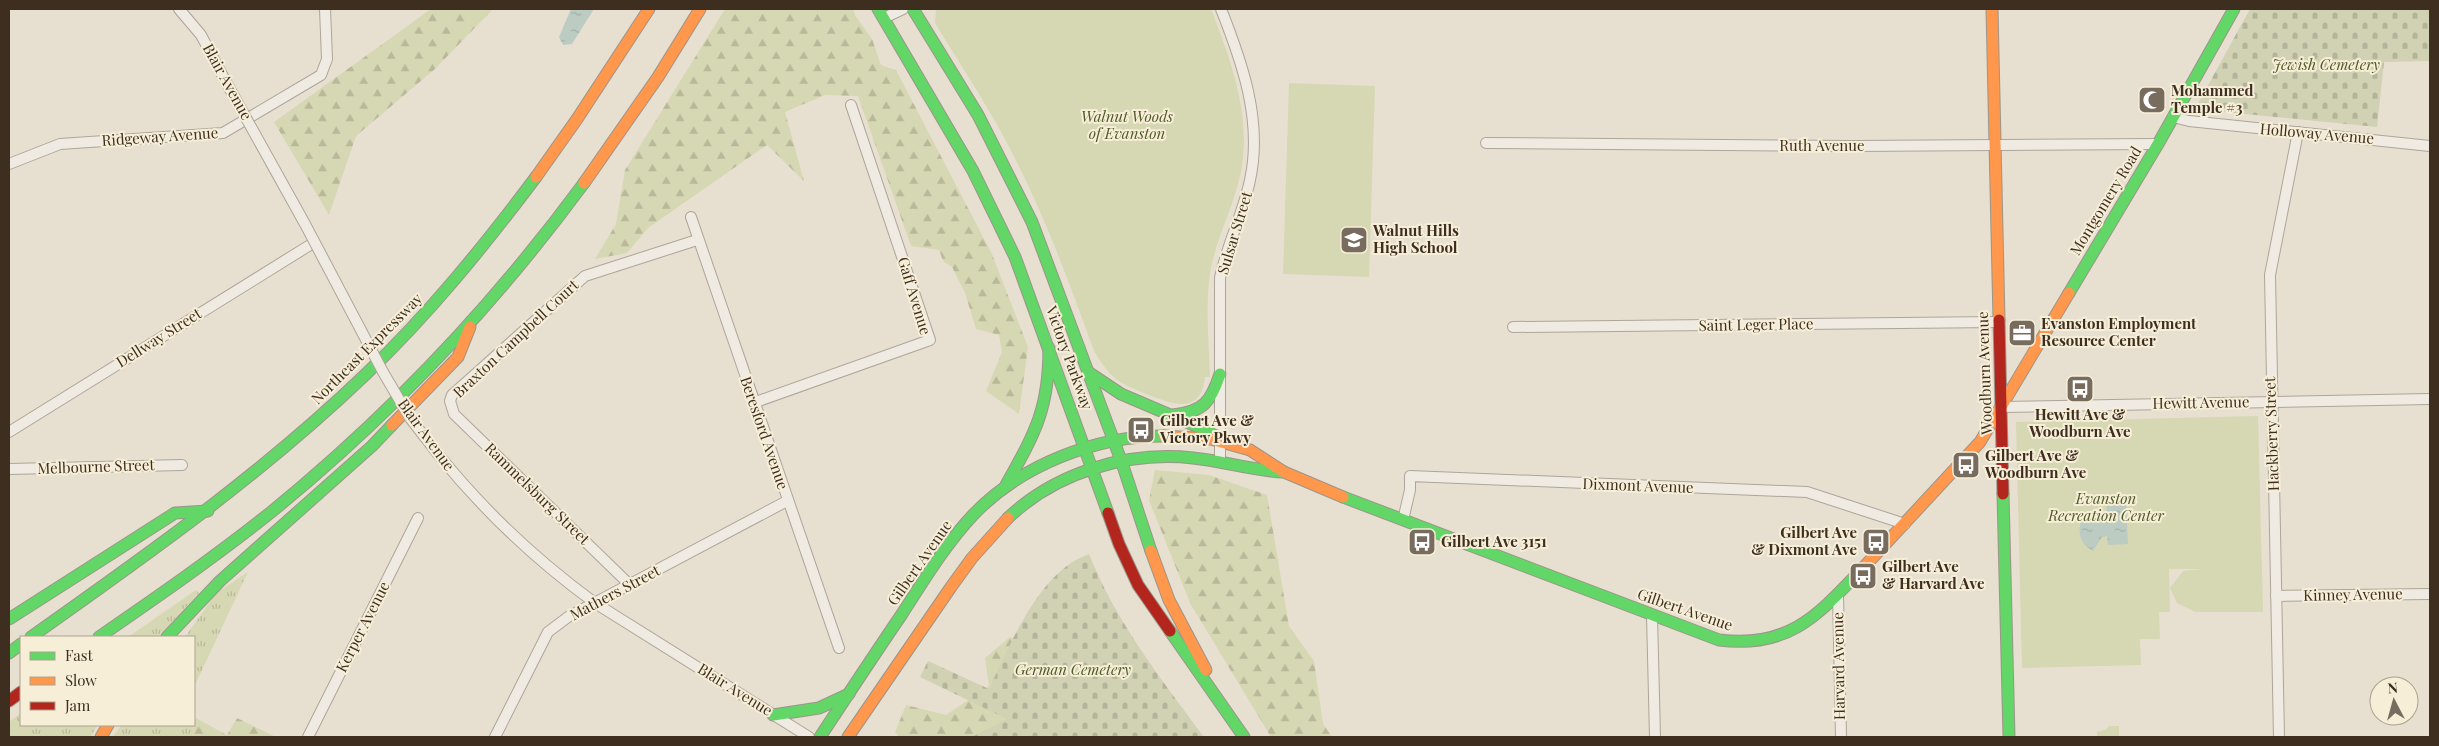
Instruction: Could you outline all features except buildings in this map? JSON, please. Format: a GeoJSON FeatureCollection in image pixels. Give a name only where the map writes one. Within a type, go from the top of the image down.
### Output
{"type":"FeatureCollection","features":[{"type":"Feature","properties":{"kind":"main road","name":"Northeast Expressway"},"geometry":{"type":"LineString","coordinates":[[32,636],[208,511],[321,417],[377,364],[467,265],[545,166],[580,118],[649,9]]}},
{"type":"Feature","properties":{"kind":"main road"},"geometry":{"type":"LineString","coordinates":[[100,636],[244,533],[293,493],[384,410],[473,320],[550,230],[602,162],[700,9]]}},
{"type":"Feature","properties":{"kind":"main road","name":"Victory Parkway"},"geometry":{"type":"LineString","coordinates":[[914,9],[978,115],[1009,173],[1032,222],[1122,463],[1154,562],[1169,600],[1230,715]]}},
{"type":"Feature","properties":{"kind":"main road","name":"Woodburn Avenue"},"geometry":{"type":"LineString","coordinates":[[1992,9],[2009,737]]}},
{"type":"Feature","properties":{"kind":"main road","name":"Montgomery Road"},"geometry":{"type":"LineString","coordinates":[[2001,408],[2174,117],[2234,9]]}},
{"type":"Feature","properties":{"kind":"main road","name":"Victory Parkway"},"geometry":{"type":"LineString","coordinates":[[881,13],[943,117],[998,221],[1027,288],[1119,544],[1138,585],[1244,737]]}},
{"type":"Feature","properties":{"kind":"main road"},"geometry":{"type":"LineString","coordinates":[[168,636],[220,581],[372,446],[458,357],[473,320]]}},
{"type":"Feature","properties":{"kind":"main road"},"geometry":{"type":"LineString","coordinates":[[1005,487],[1037,426],[1042,412],[1048,385],[1049,348]]}},
{"type":"Feature","properties":{"kind":"main road"},"geometry":{"type":"LineString","coordinates":[[1088,372],[1121,394],[1172,415],[1220,439]]}},
{"type":"Feature","properties":{"kind":"main road"},"geometry":{"type":"LineString","coordinates":[[1172,415],[1190,414],[1205,404],[1213,395],[1220,374]]}},
{"type":"Feature","properties":{"kind":"main road","name":"Gilbert Avenue"},"geometry":{"type":"LineString","coordinates":[[820,737],[946,548],[973,515],[1005,487],[1048,462],[1086,448],[1146,436],[1220,439],[1250,450],[1284,472],[1403,520],[1719,640],[1752,644],[1768,641],[1788,633],[1816,615],[1905,524],[1980,442],[2001,408]]}},
{"type":"Feature","properties":{"kind":"main road","name":"Gilbert Avenue"},"geometry":{"type":"LineString","coordinates":[[848,737],[984,541],[1000,523],[1034,496],[1076,473],[1160,457],[1220,462],[1261,472],[1284,472]]}},
{"type":"Feature","properties":{"kind":"main road"},"geometry":{"type":"LineString","coordinates":[[9,619],[175,512],[208,511]]}},
{"type":"Feature","properties":{"kind":"main road"},"geometry":{"type":"LineString","coordinates":[[9,653],[20,645]]}},
{"type":"Feature","properties":{"kind":"main road"},"geometry":{"type":"LineString","coordinates":[[9,701],[20,693]]}},
{"type":"Feature","properties":{"kind":"main road"},"geometry":{"type":"LineString","coordinates":[[773,715],[819,708],[850,694]]}},
{"type":"Feature","properties":{"kind":"main road"},"geometry":{"type":"LineString","coordinates":[[101,737],[107,726]]}},
{"type":"Feature","properties":{"kind":"street","name":"Ridgeway Avenue"},"geometry":{"type":"LineString","coordinates":[[9,164],[60,144],[223,133],[321,75],[327,59],[324,9]]}},
{"type":"Feature","properties":{"kind":"street"},"geometry":{"type":"LineString","coordinates":[[881,13],[903,9]]}},
{"type":"Feature","properties":{"kind":"street","name":"Sulsar Street"},"geometry":{"type":"LineString","coordinates":[[1220,462],[1220,278],[1224,256],[1245,200],[1253,156],[1247,82],[1241,59],[1221,9]]}},
{"type":"Feature","properties":{"kind":"street","name":"Blair Avenue"},"geometry":{"type":"LineString","coordinates":[[181,10],[201,36],[323,256],[383,372],[410,418],[468,490],[498,522],[552,570],[595,603],[809,737]]}},
{"type":"Feature","properties":{"kind":"street","name":"Gaff Avenue"},"geometry":{"type":"LineString","coordinates":[[754,403],[930,340],[851,105]]}},
{"type":"Feature","properties":{"kind":"street","name":"Holloway Avenue"},"geometry":{"type":"LineString","coordinates":[[2174,117],[2189,121],[2430,146]]}},
{"type":"Feature","properties":{"kind":"street","name":"Hackberry Street"},"geometry":{"type":"LineString","coordinates":[[2279,737],[2270,274],[2298,132]]}},
{"type":"Feature","properties":{"kind":"street","name":"Ruth Avenue"},"geometry":{"type":"LineString","coordinates":[[1486,143],[2158,144]]}},
{"type":"Feature","properties":{"kind":"street","name":"Beresford Avenue"},"geometry":{"type":"LineString","coordinates":[[690,217],[839,648]]}},
{"type":"Feature","properties":{"kind":"street","name":"Braxton Campbell Court"},"geometry":{"type":"LineString","coordinates":[[450,401],[452,395],[585,276],[697,240]]}},
{"type":"Feature","properties":{"kind":"street","name":"Dellway Street"},"geometry":{"type":"LineString","coordinates":[[9,432],[310,245]]}},
{"type":"Feature","properties":{"kind":"street","name":"Saint Leger Place"},"geometry":{"type":"LineString","coordinates":[[1513,327],[1998,322]]}},
{"type":"Feature","properties":{"kind":"street","name":"Hewitt Avenue"},"geometry":{"type":"LineString","coordinates":[[2001,408],[2430,399]]}},
{"type":"Feature","properties":{"kind":"street","name":"Rammelsburg Street"},"geometry":{"type":"LineString","coordinates":[[450,401],[454,414],[630,585]]}},
{"type":"Feature","properties":{"kind":"street","name":"Melbourne Street"},"geometry":{"type":"LineString","coordinates":[[9,469],[182,465]]}},
{"type":"Feature","properties":{"kind":"street","name":"Dixmont Avenue"},"geometry":{"type":"LineString","coordinates":[[1403,520],[1410,490],[1410,476],[1806,492],[1905,524]]}},
{"type":"Feature","properties":{"kind":"street","name":"Mathers Street"},"geometry":{"type":"LineString","coordinates":[[495,737],[548,632],[568,617],[787,500]]}},
{"type":"Feature","properties":{"kind":"street","name":"Kerper Avenue"},"geometry":{"type":"LineString","coordinates":[[308,737],[418,518]]}},
{"type":"Feature","properties":{"kind":"street","name":"Harvard Avenue"},"geometry":{"type":"LineString","coordinates":[[1838,594],[1841,737]]}},
{"type":"Feature","properties":{"kind":"street","name":"Kinney Avenue"},"geometry":{"type":"LineString","coordinates":[[2276,596],[2430,594]]}},
{"type":"Feature","properties":{"kind":"street"},"geometry":{"type":"LineString","coordinates":[[1652,614],[1655,737]]}},
{"type":"Feature","properties":{"kind":"green space"},"geometry":{"type":"Polygon","coordinates":[[[431,9],[493,9],[435,69],[356,136],[329,215],[274,122],[431,9]]]}},
{"type":"Feature","properties":{"kind":"green space"},"geometry":{"type":"Polygon","coordinates":[[[725,9],[853,9],[855,15],[872,39],[881,65],[896,70],[992,254],[1028,347],[1019,414],[986,391],[1002,352],[999,335],[976,329],[965,293],[952,267],[943,261],[939,250],[911,246],[858,96],[825,95],[785,112],[804,181],[767,145],[648,228],[627,253],[595,259],[616,224],[625,170],[725,9]]]}},
{"type":"Feature","properties":{"kind":"green space","name":"Walnut Woods of Evanston"},"geometry":{"type":"Polygon","coordinates":[[[936,9],[1211,9],[1226,49],[1238,90],[1244,133],[1243,155],[1237,188],[1212,261],[1210,274],[1208,312],[1210,377],[1205,377],[1202,390],[1197,398],[1191,402],[1183,404],[1165,401],[1118,381],[1106,369],[1094,351],[1040,211],[992,117],[935,23],[936,9]]]}},
{"type":"Feature","properties":{"kind":"green space","name":"Jewish Cemetery"},"geometry":{"type":"Polygon","coordinates":[[[2250,9],[2430,9],[2430,61],[2384,62],[2377,127],[2195,109],[2250,9]]]}},
{"type":"Feature","properties":{"kind":"green space"},"geometry":{"type":"Polygon","coordinates":[[[1289,83],[1375,86],[1369,277],[1283,274],[1289,83]]]}},
{"type":"Feature","properties":{"kind":"green space","name":"Evanston Recreation Center"},"geometry":{"type":"Polygon","coordinates":[[[2258,416],[2263,612],[2195,612],[2177,603],[2170,588],[2183,571],[2202,569],[2169,569],[2170,612],[2159,612],[2160,639],[2140,639],[2141,665],[2022,668],[2016,422],[2258,416]]]}},
{"type":"Feature","properties":{"kind":"green space"},"geometry":{"type":"Polygon","coordinates":[[[1155,470],[1209,475],[1267,495],[1289,626],[1314,661],[1323,724],[1332,737],[1271,737],[1190,603],[1149,500],[1155,470]]]}},
{"type":"Feature","properties":{"kind":"green space","name":"German Cemetery"},"geometry":{"type":"Polygon","coordinates":[[[1089,554],[1112,603],[1140,649],[1204,737],[972,737],[1007,719],[920,677],[928,661],[989,689],[1017,631],[1041,593],[1055,576],[1071,563],[1089,554]]]}},
{"type":"Feature","properties":{"kind":"green space"},"geometry":{"type":"Polygon","coordinates":[[[248,572],[195,685],[195,636],[186,636],[216,593],[248,572]]]}},
{"type":"Feature","properties":{"kind":"green space"},"geometry":{"type":"Polygon","coordinates":[[[196,590],[199,593],[159,636],[129,636],[196,590]]]}},
{"type":"Feature","properties":{"kind":"green space"},"geometry":{"type":"Polygon","coordinates":[[[1010,637],[1049,657],[1021,737],[899,737],[895,732],[906,705],[946,715],[989,686],[985,658],[1010,637]]]}},
{"type":"Feature","properties":{"kind":"green space"},"geometry":{"type":"Polygon","coordinates":[[[20,714],[20,726],[96,726],[91,737],[9,737],[9,722],[20,714]]]}},
{"type":"Feature","properties":{"kind":"green space"},"geometry":{"type":"Polygon","coordinates":[[[195,718],[227,735],[237,718],[276,737],[193,737],[195,718]]]}},
{"type":"Feature","properties":{"kind":"green space"},"geometry":{"type":"Polygon","coordinates":[[[121,726],[194,726],[193,737],[112,737],[121,726]]]}},
{"type":"Feature","properties":{"kind":"green space"},"geometry":{"type":"Polygon","coordinates":[[[2109,726],[2119,726],[2119,737],[2097,737],[2097,732],[2105,730],[2109,726]]]}},
{"type":"Feature","properties":{"kind":"water"},"geometry":{"type":"Polygon","coordinates":[[[571,9],[594,9],[572,44],[563,45],[559,37],[571,9]]]}},
{"type":"Feature","properties":{"kind":"water"},"geometry":{"type":"Polygon","coordinates":[[[2126,499],[2128,544],[2108,545],[2107,536],[2102,537],[2093,551],[2084,544],[2080,535],[2083,514],[2093,518],[2107,517],[2106,500],[2126,499]]]}},
{"type":"Feature","properties":{"kind":"traffic: fast"},"geometry":{"type":"LineString","coordinates":[[878,9],[973,171],[1015,257],[1108,513]]}},
{"type":"Feature","properties":{"kind":"traffic: fast"},"geometry":{"type":"LineString","coordinates":[[913,9],[978,115],[1032,222],[1122,463],[1151,551]]}},
{"type":"Feature","properties":{"kind":"traffic: fast"},"geometry":{"type":"LineString","coordinates":[[2069,293],[2158,144],[2234,9]]}},
{"type":"Feature","properties":{"kind":"traffic: fast"},"geometry":{"type":"LineString","coordinates":[[32,636],[203,512],[287,445],[327,410],[412,328],[476,254],[536,177]]}},
{"type":"Feature","properties":{"kind":"traffic: fast"},"geometry":{"type":"LineString","coordinates":[[100,636],[186,576],[270,513],[356,439],[476,316],[513,273],[584,183]]}},
{"type":"Feature","properties":{"kind":"traffic: fast"},"geometry":{"type":"LineString","coordinates":[[1006,485],[1025,450],[1038,420],[1046,388],[1049,348]]}},
{"type":"Feature","properties":{"kind":"traffic: fast"},"geometry":{"type":"LineString","coordinates":[[1088,372],[1121,394],[1217,435]]}},
{"type":"Feature","properties":{"kind":"traffic: fast"},"geometry":{"type":"LineString","coordinates":[[1173,415],[1192,411],[1204,404],[1213,392],[1220,374]]}},
{"type":"Feature","properties":{"kind":"traffic: fast"},"geometry":{"type":"LineString","coordinates":[[168,636],[220,581],[372,446],[392,425]]}},
{"type":"Feature","properties":{"kind":"traffic: fast"},"geometry":{"type":"LineString","coordinates":[[820,737],[944,551],[963,526],[992,497],[1036,468],[1086,448],[1112,441],[1164,436]]}},
{"type":"Feature","properties":{"kind":"traffic: fast"},"geometry":{"type":"LineString","coordinates":[[1008,518],[1048,488],[1094,468],[1119,462],[1143,458],[1193,458],[1261,470],[1284,472]]}},
{"type":"Feature","properties":{"kind":"traffic: fast"},"geometry":{"type":"LineString","coordinates":[[2003,494],[2009,737]]}},
{"type":"Feature","properties":{"kind":"traffic: fast"},"geometry":{"type":"LineString","coordinates":[[1343,497],[1719,640],[1743,641],[1765,639],[1783,634],[1816,614],[1863,568]]}},
{"type":"Feature","properties":{"kind":"traffic: fast"},"geometry":{"type":"LineString","coordinates":[[9,619],[175,513],[208,511]]}},
{"type":"Feature","properties":{"kind":"traffic: fast"},"geometry":{"type":"LineString","coordinates":[[1170,631],[1244,737]]}},
{"type":"Feature","properties":{"kind":"traffic: fast"},"geometry":{"type":"LineString","coordinates":[[9,653],[20,645]]}},
{"type":"Feature","properties":{"kind":"traffic: fast"},"geometry":{"type":"LineString","coordinates":[[773,715],[819,708],[849,694]]}},
{"type":"Feature","properties":{"kind":"traffic: slow"},"geometry":{"type":"LineString","coordinates":[[536,177],[577,119],[649,9]]}},
{"type":"Feature","properties":{"kind":"traffic: slow"},"geometry":{"type":"LineString","coordinates":[[584,183],[658,77],[700,9]]}},
{"type":"Feature","properties":{"kind":"traffic: slow"},"geometry":{"type":"LineString","coordinates":[[1992,9],[1999,320]]}},
{"type":"Feature","properties":{"kind":"traffic: slow"},"geometry":{"type":"LineString","coordinates":[[1863,568],[1980,442],[2069,293]]}},
{"type":"Feature","properties":{"kind":"traffic: slow"},"geometry":{"type":"LineString","coordinates":[[392,425],[458,357],[470,327]]}},
{"type":"Feature","properties":{"kind":"traffic: slow"},"geometry":{"type":"LineString","coordinates":[[1164,436],[1211,439],[1250,450],[1284,472],[1343,497]]}},
{"type":"Feature","properties":{"kind":"traffic: slow"},"geometry":{"type":"LineString","coordinates":[[848,737],[972,558],[1008,518]]}},
{"type":"Feature","properties":{"kind":"traffic: slow"},"geometry":{"type":"LineString","coordinates":[[1151,551],[1169,600],[1206,670]]}},
{"type":"Feature","properties":{"kind":"traffic: slow"},"geometry":{"type":"LineString","coordinates":[[101,737],[107,726]]}},
{"type":"Feature","properties":{"kind":"traffic: jam"},"geometry":{"type":"LineString","coordinates":[[1999,320],[2003,494]]}},
{"type":"Feature","properties":{"kind":"traffic: jam"},"geometry":{"type":"LineString","coordinates":[[1108,513],[1119,544],[1138,585],[1170,631]]}},
{"type":"Feature","properties":{"kind":"traffic: jam"},"geometry":{"type":"LineString","coordinates":[[9,701],[20,693]]}},
{"type":"Feature","properties":{"kind":"place","name":"Mohammed Temple #3"},"geometry":{"type":"Point","coordinates":[2152,100]}},
{"type":"Feature","properties":{"kind":"place","name":"Walnut Hills High School"},"geometry":{"type":"Point","coordinates":[1354,240]}},
{"type":"Feature","properties":{"kind":"place","name":"Evanston Employment Resource Center"},"geometry":{"type":"Point","coordinates":[2022,333]}},
{"type":"Feature","properties":{"kind":"place","name":"Hewitt Ave & Woodburn Ave"},"geometry":{"type":"Point","coordinates":[2080,389]}},
{"type":"Feature","properties":{"kind":"place","name":"Gilbert Ave & Victory Pkwy"},"geometry":{"type":"Point","coordinates":[1141,430]}},
{"type":"Feature","properties":{"kind":"place","name":"Gilbert Ave & Woodburn Ave"},"geometry":{"type":"Point","coordinates":[1966,465]}},
{"type":"Feature","properties":{"kind":"place","name":"Gilbert Ave 3151"},"geometry":{"type":"Point","coordinates":[1422,542]}},
{"type":"Feature","properties":{"kind":"place","name":"Gilbert Ave & Dixmont Ave"},"geometry":{"type":"Point","coordinates":[1876,542]}},
{"type":"Feature","properties":{"kind":"place","name":"Gilbert Ave & Harvard Ave"},"geometry":{"type":"Point","coordinates":[1863,576]}}]}
